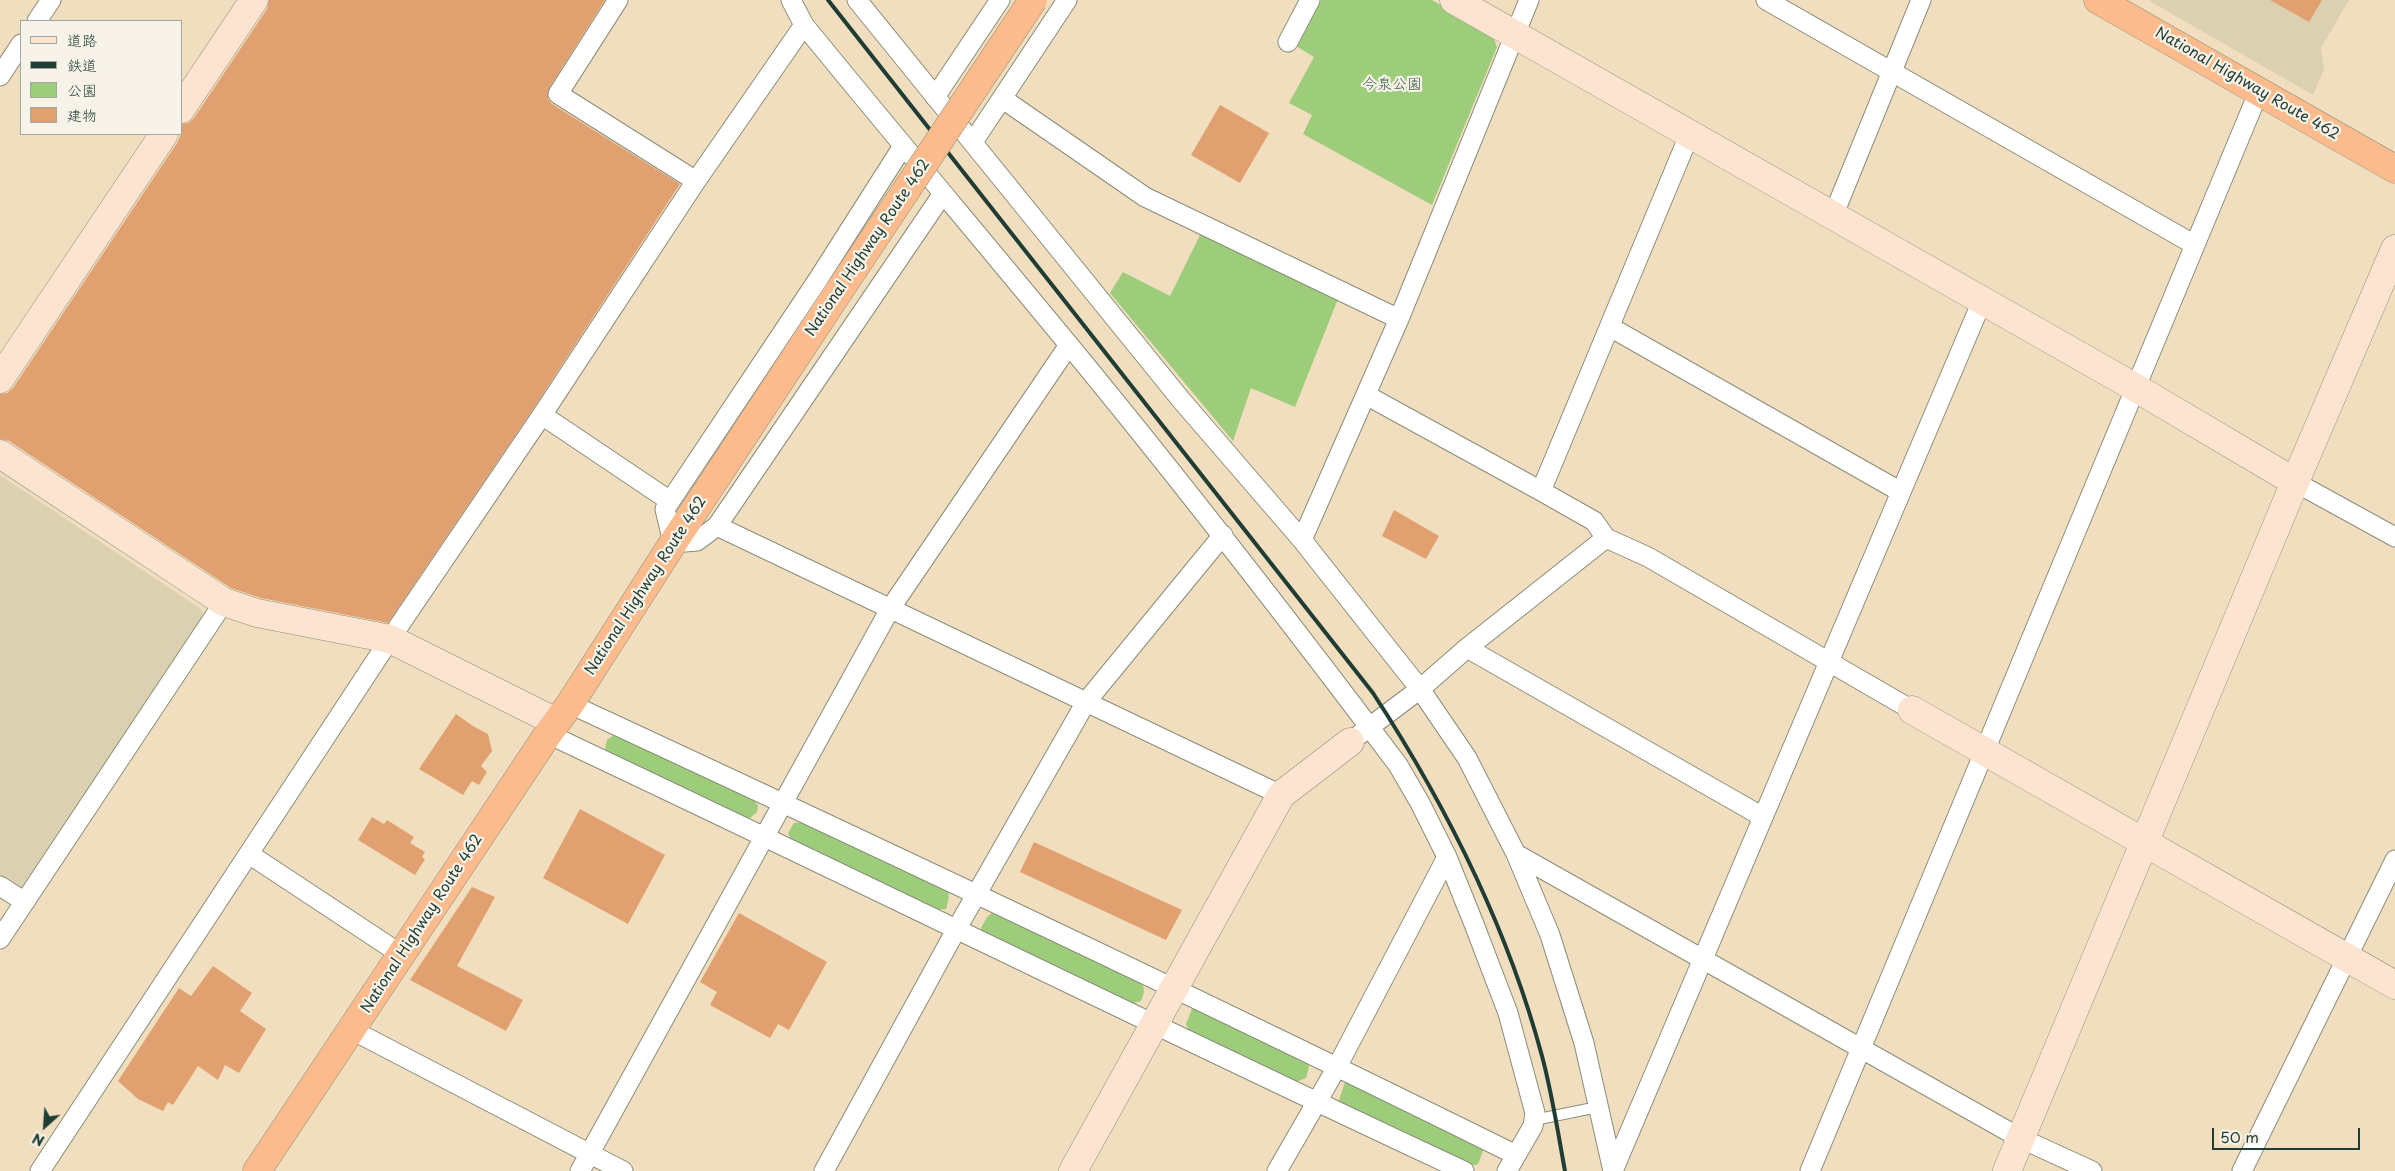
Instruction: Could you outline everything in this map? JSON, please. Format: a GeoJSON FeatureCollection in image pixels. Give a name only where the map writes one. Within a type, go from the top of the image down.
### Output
{"type":"FeatureCollection","features":[{"type":"Feature","properties":{"kind":"highway","name":"National Highway Route 462"},"geometry":{"type":"LineString","coordinates":[[257,1171],[558,720],[1033,0]]}},
{"type":"Feature","properties":{"kind":"highway","name":"National Highway Route 462"},"geometry":{"type":"LineString","coordinates":[[2098,0],[2395,169]]}},
{"type":"Feature","properties":{"kind":"street"},"geometry":{"type":"LineString","coordinates":[[37,20],[51,0]]}},
{"type":"Feature","properties":{"kind":"street"},"geometry":{"type":"LineString","coordinates":[[182,108],[254,0]]}},
{"type":"Feature","properties":{"kind":"street"},"geometry":{"type":"LineString","coordinates":[[618,0],[558,94],[696,181]]}},
{"type":"Feature","properties":{"kind":"street"},"geometry":{"type":"LineString","coordinates":[[558,720],[783,803],[1173,990],[1337,1066],[1511,1163],[1533,1126],[1535,1113],[1508,1013],[1447,857],[1420,803],[1398,765],[1360,735],[1222,536],[1069,345],[942,195],[804,25],[791,0]]}},
{"type":"Feature","properties":{"kind":"street"},"geometry":{"type":"LineString","coordinates":[[857,0],[1182,401],[1302,540],[1420,689],[1467,758],[1516,854],[1550,935],[1584,1043],[1613,1171]]}},
{"type":"Feature","properties":{"kind":"street"},"geometry":{"type":"LineString","coordinates":[[935,97],[1000,0]]}},
{"type":"Feature","properties":{"kind":"street"},"geometry":{"type":"LineString","coordinates":[[972,142],[1003,99],[1067,0]]}},
{"type":"Feature","properties":{"kind":"street"},"geometry":{"type":"LineString","coordinates":[[1288,42],[1310,0]]}},
{"type":"Feature","properties":{"kind":"street"},"geometry":{"type":"LineString","coordinates":[[1454,0],[2136,388],[2295,482],[2395,537]]}},
{"type":"Feature","properties":{"kind":"street"},"geometry":{"type":"LineString","coordinates":[[1302,540],[1399,319],[1529,0]]}},
{"type":"Feature","properties":{"kind":"street"},"geometry":{"type":"LineString","coordinates":[[1766,0],[2195,244]]}},
{"type":"Feature","properties":{"kind":"street"},"geometry":{"type":"LineString","coordinates":[[1833,216],[1921,0]]}},
{"type":"Feature","properties":{"kind":"street"},"geometry":{"type":"LineString","coordinates":[[40,1171],[390,639],[542,415],[696,181],[804,25]]}},
{"type":"Feature","properties":{"kind":"street"},"geometry":{"type":"LineString","coordinates":[[0,76],[20,46]]}},
{"type":"Feature","properties":{"kind":"street"},"geometry":{"type":"LineString","coordinates":[[1810,1171],[2259,91]]}},
{"type":"Feature","properties":{"kind":"street"},"geometry":{"type":"LineString","coordinates":[[1003,99],[1145,197],[1399,319]]}},
{"type":"Feature","properties":{"kind":"street"},"geometry":{"type":"LineString","coordinates":[[1541,491],[1690,133]]}},
{"type":"Feature","properties":{"kind":"street"},"geometry":{"type":"LineString","coordinates":[[0,379],[163,135]]}},
{"type":"Feature","properties":{"kind":"street"},"geometry":{"type":"LineString","coordinates":[[903,146],[819,278],[665,509],[673,543],[696,541],[717,526],[942,195]]}},
{"type":"Feature","properties":{"kind":"street"},"geometry":{"type":"LineString","coordinates":[[2007,1171],[2295,482],[2395,249]]}},
{"type":"Feature","properties":{"kind":"street"},"geometry":{"type":"LineString","coordinates":[[1613,1171],[1982,301]]}},
{"type":"Feature","properties":{"kind":"street"},"geometry":{"type":"LineString","coordinates":[[1610,327],[1901,492]]}},
{"type":"Feature","properties":{"kind":"street"},"geometry":{"type":"LineString","coordinates":[[580,1171],[890,609],[1069,345]]}},
{"type":"Feature","properties":{"kind":"street"},"geometry":{"type":"LineString","coordinates":[[1366,394],[1594,522],[1606,538],[1648,557],[1829,663],[2395,985]]}},
{"type":"Feature","properties":{"kind":"street"},"geometry":{"type":"LineString","coordinates":[[542,415],[670,502]]}},
{"type":"Feature","properties":{"kind":"street"},"geometry":{"type":"LineString","coordinates":[[0,454],[224,602],[257,613],[390,639],[558,720],[765,836],[1154,1025],[1464,1171]]}},
{"type":"Feature","properties":{"kind":"street"},"geometry":{"type":"LineString","coordinates":[[717,526],[1281,795]]}},
{"type":"Feature","properties":{"kind":"street"},"geometry":{"type":"LineString","coordinates":[[824,1171],[956,930],[1086,702],[1222,536]]}},
{"type":"Feature","properties":{"kind":"street"},"geometry":{"type":"LineString","coordinates":[[1073,1171],[1281,795],[1420,689],[1467,648],[1606,538]]}},
{"type":"Feature","properties":{"kind":"street"},"geometry":{"type":"LineString","coordinates":[[0,939],[224,602]]}},
{"type":"Feature","properties":{"kind":"street"},"geometry":{"type":"LineString","coordinates":[[1467,648],[1763,817]]}},
{"type":"Feature","properties":{"kind":"street"},"geometry":{"type":"LineString","coordinates":[[249,854],[402,955]]}},
{"type":"Feature","properties":{"kind":"street"},"geometry":{"type":"LineString","coordinates":[[1516,854],[2020,1138],[2092,1171]]}},
{"type":"Feature","properties":{"kind":"street"},"geometry":{"type":"LineString","coordinates":[[1277,1171],[1337,1066],[1447,857]]}},
{"type":"Feature","properties":{"kind":"street"},"geometry":{"type":"LineString","coordinates":[[2242,1171],[2395,860]]}},
{"type":"Feature","properties":{"kind":"street"},"geometry":{"type":"LineString","coordinates":[[0,886],[25,902]]}},
{"type":"Feature","properties":{"kind":"street"},"geometry":{"type":"LineString","coordinates":[[352,1030],[623,1171]]}},
{"type":"Feature","properties":{"kind":"lane"},"geometry":{"type":"LineString","coordinates":[[1534,1120],[1598,1107]]}},
{"type":"Feature","properties":{"kind":"shaded area"},"geometry":{"type":"Polygon","coordinates":[[[2148,0],[2349,0],[2321,48],[2324,70],[2313,95],[2148,0]]]}},
{"type":"Feature","properties":{"kind":"shaded area"},"geometry":{"type":"Polygon","coordinates":[[[0,475],[201,609],[205,620],[24,890],[0,880],[0,475]]]}},
{"type":"Feature","properties":{"kind":"green space","name":"今泉公園"},"geometry":{"type":"Polygon","coordinates":[[[1321,0],[1432,0],[1492,34],[1497,47],[1432,205],[1303,134],[1312,115],[1289,103],[1314,57],[1296,46],[1321,0]]]}},
{"type":"Feature","properties":{"kind":"green space"},"geometry":{"type":"Polygon","coordinates":[[[1202,231],[1338,299],[1295,407],[1251,388],[1233,441],[1110,293],[1123,272],[1170,296],[1202,231]]]}},
{"type":"Feature","properties":{"kind":"green space"},"geometry":{"type":"Polygon","coordinates":[[[614,735],[751,795],[758,806],[757,812],[750,818],[740,817],[610,757],[605,748],[607,740],[614,735]]]}},
{"type":"Feature","properties":{"kind":"green space"},"geometry":{"type":"Polygon","coordinates":[[[806,822],[948,889],[949,897],[946,909],[936,910],[791,840],[788,833],[794,823],[806,822]]]}},
{"type":"Feature","properties":{"kind":"green space"},"geometry":{"type":"Polygon","coordinates":[[[992,913],[1138,980],[1144,990],[1141,1001],[1131,1004],[985,935],[981,928],[987,917],[992,913]]]}},
{"type":"Feature","properties":{"kind":"green space"},"geometry":{"type":"Polygon","coordinates":[[[1192,1009],[1203,1009],[1306,1059],[1309,1067],[1306,1078],[1296,1082],[1190,1033],[1186,1024],[1192,1009]]]}},
{"type":"Feature","properties":{"kind":"green space"},"geometry":{"type":"Polygon","coordinates":[[[1351,1081],[1482,1144],[1483,1151],[1478,1164],[1471,1166],[1341,1104],[1339,1100],[1345,1082],[1351,1081]]]}},
{"type":"Feature","properties":{"kind":"building"},"geometry":{"type":"Polygon","coordinates":[[[269,0],[605,0],[549,88],[548,99],[552,104],[680,184],[533,409],[388,623],[261,598],[231,588],[9,441],[0,439],[0,394],[7,393],[13,388],[177,143],[182,135],[182,124],[188,123],[194,118],[267,9],[269,0]]]}},
{"type":"Feature","properties":{"kind":"building"},"geometry":{"type":"Polygon","coordinates":[[[2270,0],[2322,0],[2309,22],[2270,0]]]}},
{"type":"Feature","properties":{"kind":"building"},"geometry":{"type":"Polygon","coordinates":[[[1220,105],[1269,133],[1240,183],[1191,155],[1220,105]]]}},
{"type":"Feature","properties":{"kind":"building"},"geometry":{"type":"Polygon","coordinates":[[[1394,510],[1439,536],[1426,559],[1382,536],[1394,510]]]}},
{"type":"Feature","properties":{"kind":"building"},"geometry":{"type":"Polygon","coordinates":[[[456,714],[488,734],[492,751],[481,766],[487,772],[479,785],[472,781],[463,795],[419,769],[456,714]]]}},
{"type":"Feature","properties":{"kind":"building"},"geometry":{"type":"Polygon","coordinates":[[[580,809],[665,855],[628,924],[543,878],[580,809]]]}},
{"type":"Feature","properties":{"kind":"building"},"geometry":{"type":"Polygon","coordinates":[[[372,817],[384,824],[387,820],[414,837],[410,843],[425,852],[422,857],[425,859],[415,875],[358,840],[372,817]]]}},
{"type":"Feature","properties":{"kind":"building"},"geometry":{"type":"Polygon","coordinates":[[[1034,842],[1182,910],[1166,940],[1020,872],[1034,842]]]}},
{"type":"Feature","properties":{"kind":"building"},"geometry":{"type":"Polygon","coordinates":[[[472,887],[495,897],[457,966],[523,1000],[506,1031],[410,980],[472,887]]]}},
{"type":"Feature","properties":{"kind":"building"},"geometry":{"type":"Polygon","coordinates":[[[739,913],[827,962],[789,1030],[778,1024],[770,1038],[710,1005],[717,992],[700,982],[739,913]]]}},
{"type":"Feature","properties":{"kind":"building"},"geometry":{"type":"Polygon","coordinates":[[[213,966],[252,993],[240,1011],[266,1029],[239,1073],[225,1065],[218,1080],[198,1066],[173,1105],[168,1102],[163,1111],[138,1099],[118,1081],[179,988],[191,996],[213,966]]]}},
{"type":"Feature","properties":{"kind":"railway"},"geometry":{"type":"LineString","coordinates":[[828,0],[1373,693],[1400,735],[1472,868],[1511,960],[1542,1056],[1565,1171]]}}]}
